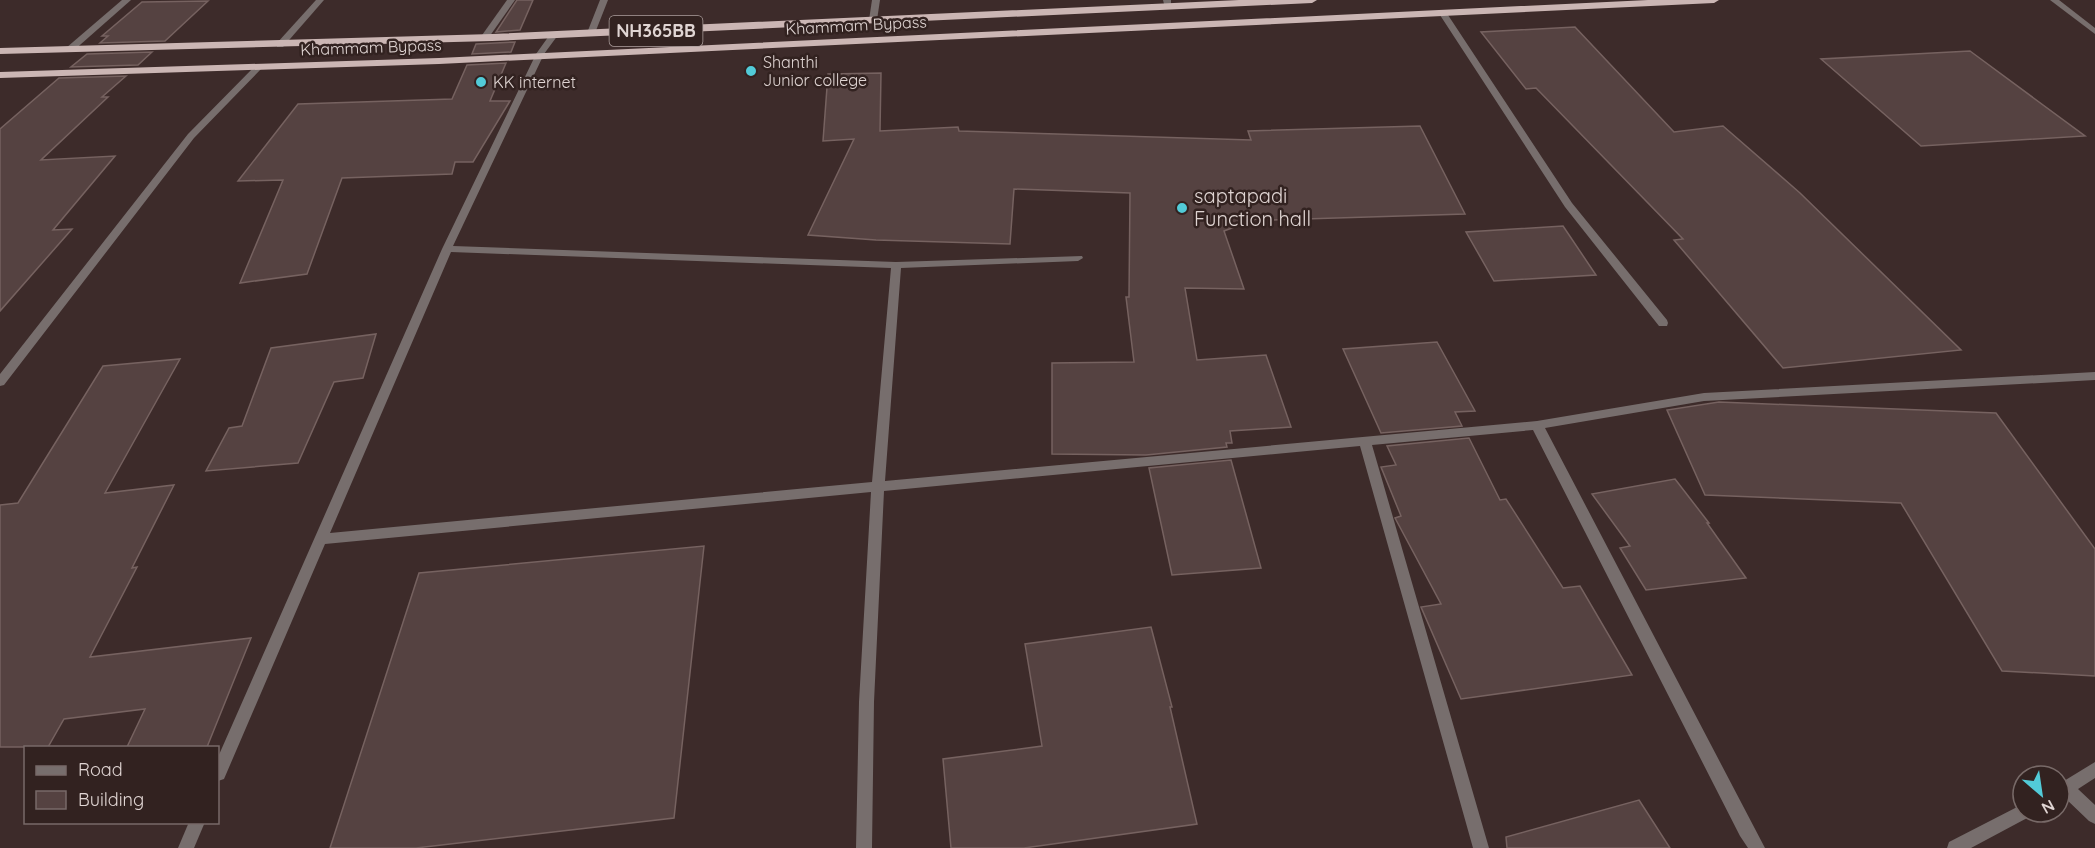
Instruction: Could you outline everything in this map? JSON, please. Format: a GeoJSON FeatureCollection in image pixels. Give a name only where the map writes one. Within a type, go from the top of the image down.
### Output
{"type":"FeatureCollection","features":[{"type":"Feature","properties":{"kind":"highway","name":"Khammam Bypass"},"geometry":{"type":"LineString","coordinates":[[0,51],[484,38],[873,20],[1167,3],[1312,0]]}},
{"type":"Feature","properties":{"kind":"highway","name":"Khammam Bypass"},"geometry":{"type":"LineString","coordinates":[[0,75],[258,68],[1714,0]]}},
{"type":"Feature","properties":{"kind":"street"},"geometry":{"type":"LineString","coordinates":[[69,50],[127,0]]}},
{"type":"Feature","properties":{"kind":"street"},"geometry":{"type":"LineString","coordinates":[[280,45],[320,0]]}},
{"type":"Feature","properties":{"kind":"street"},"geometry":{"type":"LineString","coordinates":[[484,38],[510,0]]}},
{"type":"Feature","properties":{"kind":"street"},"geometry":{"type":"LineString","coordinates":[[591,33],[604,0]]}},
{"type":"Feature","properties":{"kind":"street"},"geometry":{"type":"LineString","coordinates":[[873,20],[876,0]]}},
{"type":"Feature","properties":{"kind":"street"},"geometry":{"type":"LineString","coordinates":[[2054,0],[2095,32]]}},
{"type":"Feature","properties":{"kind":"street"},"geometry":{"type":"LineString","coordinates":[[1442,12],[1568,205],[1663,322]]}},
{"type":"Feature","properties":{"kind":"street"},"geometry":{"type":"LineString","coordinates":[[219,772],[447,249],[540,54],[554,35]]}},
{"type":"Feature","properties":{"kind":"street"},"geometry":{"type":"LineString","coordinates":[[0,382],[191,136],[258,68]]}},
{"type":"Feature","properties":{"kind":"street"},"geometry":{"type":"LineString","coordinates":[[447,249],[896,265],[1078,258]]}},
{"type":"Feature","properties":{"kind":"street"},"geometry":{"type":"LineString","coordinates":[[864,848],[863,758],[877,486],[896,265]]}},
{"type":"Feature","properties":{"kind":"street"},"geometry":{"type":"LineString","coordinates":[[320,539],[1537,425],[1704,397],[2095,376]]}},
{"type":"Feature","properties":{"kind":"street"},"geometry":{"type":"LineString","coordinates":[[1537,425],[1757,848]]}},
{"type":"Feature","properties":{"kind":"street"},"geometry":{"type":"LineString","coordinates":[[1365,441],[1481,848]]}},
{"type":"Feature","properties":{"kind":"street"},"geometry":{"type":"LineString","coordinates":[[2071,786],[2095,769]]}},
{"type":"Feature","properties":{"kind":"street"},"geometry":{"type":"LineString","coordinates":[[2071,797],[2095,816]]}},
{"type":"Feature","properties":{"kind":"street"},"geometry":{"type":"LineString","coordinates":[[1955,848],[2011,818]]}},
{"type":"Feature","properties":{"kind":"street"},"geometry":{"type":"LineString","coordinates":[[186,848],[196,824]]}},
{"type":"Feature","properties":{"kind":"building"},"geometry":{"type":"Polygon","coordinates":[[[517,0],[533,0],[520,30],[496,32],[517,0]]]}},
{"type":"Feature","properties":{"kind":"building"},"geometry":{"type":"Polygon","coordinates":[[[208,1],[165,41],[100,43],[108,36],[102,36],[142,2],[208,1]]]}},
{"type":"Feature","properties":{"kind":"building"},"geometry":{"type":"Polygon","coordinates":[[[1575,27],[1674,132],[1723,126],[1800,193],[1961,350],[1783,368],[1674,240],[1683,239],[1536,88],[1526,89],[1481,32],[1575,27]]]}},
{"type":"Feature","properties":{"kind":"building"},"geometry":{"type":"Polygon","coordinates":[[[515,42],[511,52],[472,54],[476,44],[515,42]]]}},
{"type":"Feature","properties":{"kind":"building"},"geometry":{"type":"Polygon","coordinates":[[[1970,51],[2085,136],[1921,146],[1821,59],[1970,51]]]}},
{"type":"Feature","properties":{"kind":"building"},"geometry":{"type":"Polygon","coordinates":[[[152,52],[138,65],[71,67],[87,54],[152,52]]]}},
{"type":"Feature","properties":{"kind":"building"},"geometry":{"type":"Polygon","coordinates":[[[506,63],[490,101],[510,101],[473,162],[455,162],[452,174],[342,178],[307,274],[240,283],[283,180],[238,181],[298,104],[452,99],[467,65],[506,63]]]}},
{"type":"Feature","properties":{"kind":"building"},"geometry":{"type":"Polygon","coordinates":[[[881,73],[880,131],[958,127],[959,131],[1251,140],[1248,131],[1420,126],[1465,214],[1272,220],[1269,214],[1224,231],[1244,289],[1185,288],[1197,360],[1266,355],[1291,427],[1230,431],[1232,443],[1226,443],[1227,447],[1146,455],[1052,454],[1052,363],[1134,362],[1126,297],[1129,297],[1130,193],[1014,189],[1010,244],[876,240],[808,235],[854,139],[823,141],[828,74],[881,73]]]}},
{"type":"Feature","properties":{"kind":"building"},"geometry":{"type":"Polygon","coordinates":[[[126,76],[102,97],[108,97],[41,160],[115,156],[53,230],[72,229],[0,311],[0,129],[59,78],[126,76]]]}},
{"type":"Feature","properties":{"kind":"building"},"geometry":{"type":"Polygon","coordinates":[[[1563,226],[1596,275],[1494,281],[1466,232],[1563,226]]]}},
{"type":"Feature","properties":{"kind":"building"},"geometry":{"type":"Polygon","coordinates":[[[376,334],[363,378],[334,382],[298,463],[206,471],[229,428],[242,426],[271,348],[376,334]]]}},
{"type":"Feature","properties":{"kind":"building"},"geometry":{"type":"Polygon","coordinates":[[[1437,342],[1475,411],[1455,412],[1462,426],[1381,433],[1343,349],[1437,342]]]}},
{"type":"Feature","properties":{"kind":"building"},"geometry":{"type":"Polygon","coordinates":[[[180,359],[105,493],[174,485],[132,568],[137,567],[90,657],[251,638],[207,746],[127,746],[145,709],[64,719],[49,746],[0,747],[0,505],[18,503],[103,366],[180,359]]]}},
{"type":"Feature","properties":{"kind":"building"},"geometry":{"type":"Polygon","coordinates":[[[1719,402],[1996,413],[2095,549],[2095,676],[2002,671],[1901,503],[1705,495],[1667,410],[1719,402]]]}},
{"type":"Feature","properties":{"kind":"building"},"geometry":{"type":"Polygon","coordinates":[[[1469,438],[1500,500],[1506,499],[1563,588],[1580,586],[1632,675],[1461,699],[1421,607],[1441,604],[1395,518],[1401,516],[1381,467],[1396,465],[1387,446],[1469,438]]]}},
{"type":"Feature","properties":{"kind":"building"},"geometry":{"type":"Polygon","coordinates":[[[1231,460],[1261,568],[1172,575],[1149,468],[1231,460]]]}},
{"type":"Feature","properties":{"kind":"building"},"geometry":{"type":"Polygon","coordinates":[[[1675,479],[1709,523],[1707,523],[1746,578],[1646,590],[1620,548],[1630,546],[1592,494],[1675,479]]]}},
{"type":"Feature","properties":{"kind":"building"},"geometry":{"type":"Polygon","coordinates":[[[704,546],[674,818],[416,848],[330,848],[419,573],[704,546]]]}},
{"type":"Feature","properties":{"kind":"building"},"geometry":{"type":"Polygon","coordinates":[[[1151,627],[1172,707],[1170,707],[1197,824],[1024,848],[951,848],[943,759],[1042,746],[1025,644],[1151,627]]]}},
{"type":"Feature","properties":{"kind":"building"},"geometry":{"type":"Polygon","coordinates":[[[1639,800],[1670,848],[1507,848],[1506,837],[1639,800]]]}},
{"type":"Feature","properties":{"kind":"place","name":"Shanthi Junior college"},"geometry":{"type":"Point","coordinates":[751,71]}},
{"type":"Feature","properties":{"kind":"place","name":"KK internet"},"geometry":{"type":"Point","coordinates":[481,82]}},
{"type":"Feature","properties":{"kind":"place","name":"saptapadi Function hall"},"geometry":{"type":"Point","coordinates":[1182,208]}}]}
